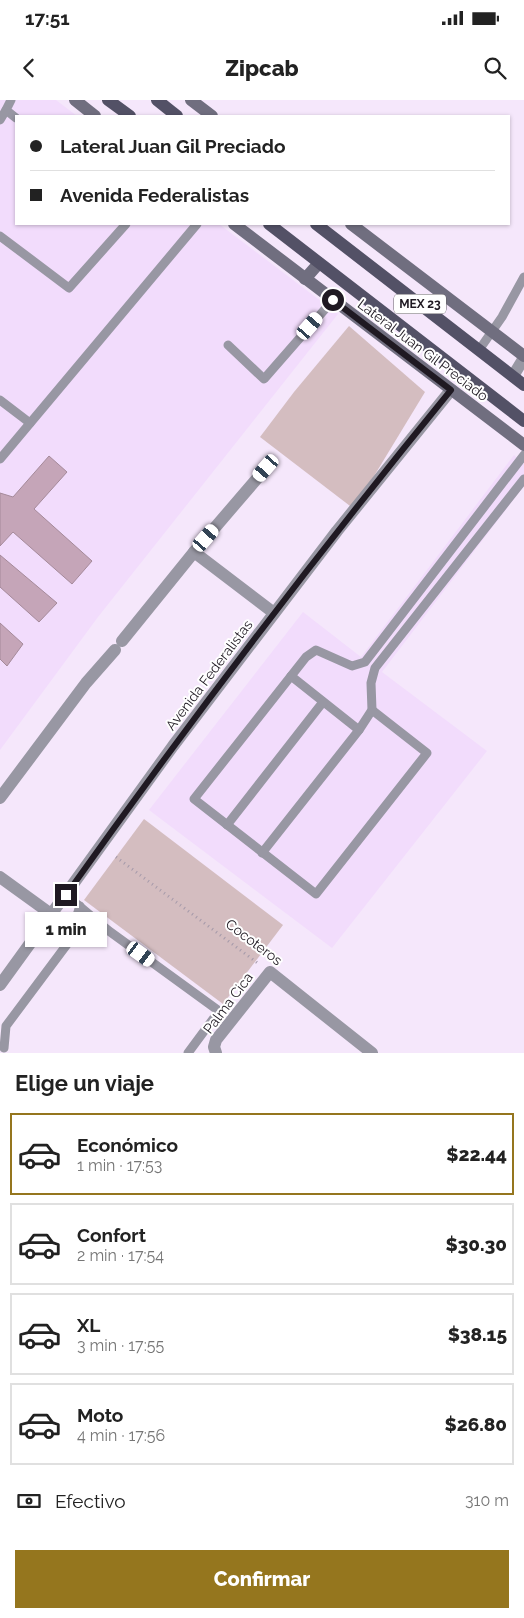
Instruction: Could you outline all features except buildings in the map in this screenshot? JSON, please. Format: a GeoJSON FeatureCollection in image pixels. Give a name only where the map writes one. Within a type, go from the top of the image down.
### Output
{"type":"FeatureCollection","features":[{"type":"Feature","properties":{"kind":"main road"},"geometry":{"type":"LineString","coordinates":[[75,100],[95,115]]}},
{"type":"Feature","properties":{"kind":"main road"},"geometry":{"type":"LineString","coordinates":[[108,100],[129,115]]}},
{"type":"Feature","properties":{"kind":"main road"},"geometry":{"type":"LineString","coordinates":[[156,100],[177,115]]}},
{"type":"Feature","properties":{"kind":"main road"},"geometry":{"type":"LineString","coordinates":[[191,100],[211,115]]}},
{"type":"Feature","properties":{"kind":"main road","name":"Lateral Juan Gil Preciado"},"geometry":{"type":"LineString","coordinates":[[235,225],[524,445]]}},
{"type":"Feature","properties":{"kind":"main road","name":"MEX 23"},"geometry":{"type":"LineString","coordinates":[[269,225],[524,421]]}},
{"type":"Feature","properties":{"kind":"main road","name":"MEX 23"},"geometry":{"type":"LineString","coordinates":[[317,225],[524,384]]}},
{"type":"Feature","properties":{"kind":"main road"},"geometry":{"type":"LineString","coordinates":[[352,225],[524,357]]}},
{"type":"Feature","properties":{"kind":"main road"},"geometry":{"type":"LineString","coordinates":[[305,279],[319,263]]}},
{"type":"Feature","properties":{"kind":"street"},"geometry":{"type":"LineString","coordinates":[[513,376],[524,357]]}},
{"type":"Feature","properties":{"kind":"street","name":"Avenida Federalistas"},"geometry":{"type":"LineString","coordinates":[[0,985],[173,746],[337,531],[451,390]]}},
{"type":"Feature","properties":{"kind":"street"},"geometry":{"type":"LineString","coordinates":[[0,798],[86,683],[266,468]]}},
{"type":"Feature","properties":{"kind":"street"},"geometry":{"type":"LineString","coordinates":[[194,552],[274,613]]}},
{"type":"Feature","properties":{"kind":"street"},"geometry":{"type":"LineString","coordinates":[[0,877],[52,914]]}},
{"type":"Feature","properties":{"kind":"street","name":"Palma Cica"},"geometry":{"type":"LineString","coordinates":[[216,1053],[214,1047],[216,1040],[270,972]]}},
{"type":"Feature","properties":{"kind":"street","name":"Cocoteros"},"geometry":{"type":"LineString","coordinates":[[270,972],[372,1053]]}},
{"type":"Feature","properties":{"kind":"lane"},"geometry":{"type":"LineString","coordinates":[[0,120],[11,100]]}},
{"type":"Feature","properties":{"kind":"lane"},"geometry":{"type":"LineString","coordinates":[[6,110],[15,117]]}},
{"type":"Feature","properties":{"kind":"lane"},"geometry":{"type":"LineString","coordinates":[[0,236],[69,288],[125,225]]}},
{"type":"Feature","properties":{"kind":"lane"},"geometry":{"type":"LineString","coordinates":[[0,459],[196,225]]}},
{"type":"Feature","properties":{"kind":"lane"},"geometry":{"type":"LineString","coordinates":[[480,350],[502,317],[524,277]]}},
{"type":"Feature","properties":{"kind":"lane"},"geometry":{"type":"LineString","coordinates":[[228,345],[264,379],[333,300]]}},
{"type":"Feature","properties":{"kind":"lane"},"geometry":{"type":"LineString","coordinates":[[0,400],[30,424]]}},
{"type":"Feature","properties":{"kind":"lane"},"geometry":{"type":"LineString","coordinates":[[372,710],[427,753],[316,894],[194,799],[306,657],[316,650],[352,666],[365,662],[524,455]]}},
{"type":"Feature","properties":{"kind":"lane"},"geometry":{"type":"LineString","coordinates":[[262,853],[359,730],[372,710],[371,683],[375,668],[524,479]]}},
{"type":"Feature","properties":{"kind":"lane"},"geometry":{"type":"LineString","coordinates":[[291,676],[359,730]]}},
{"type":"Feature","properties":{"kind":"lane"},"geometry":{"type":"LineString","coordinates":[[226,825],[324,702]]}},
{"type":"Feature","properties":{"kind":"lane"},"geometry":{"type":"LineString","coordinates":[[66,895],[109,931],[219,1011],[188,1053]]}},
{"type":"Feature","properties":{"kind":"lane"},"geometry":{"type":"LineString","coordinates":[[4,1048],[6,1026],[68,943],[80,906]]}},
{"type":"Feature","properties":{"kind":"path","name":"Cocoteros"},"geometry":{"type":"LineString","coordinates":[[116,857],[270,972]]}},
{"type":"Feature","properties":{"kind":"shaded area"},"geometry":{"type":"Polygon","coordinates":[[[0,100],[56,100],[76,115],[15,115],[15,225],[220,225],[338,314],[98,617],[0,750],[0,100]]]}},
{"type":"Feature","properties":{"kind":"shaded area"},"geometry":{"type":"Polygon","coordinates":[[[349,326],[425,392],[354,509],[260,437],[294,392],[349,326]]]}},
{"type":"Feature","properties":{"kind":"shaded area"},"geometry":{"type":"Polygon","coordinates":[[[514,455],[524,464],[524,486],[382,672],[487,751],[332,948],[149,810],[303,612],[361,657],[514,455]]]}},
{"type":"Feature","properties":{"kind":"shaded area"},"geometry":{"type":"Polygon","coordinates":[[[144,819],[283,925],[223,1004],[84,900],[144,819]]]}},
{"type":"Feature","properties":{"kind":"route"},"geometry":{"type":"LineString","coordinates":[[66,895],[173,746],[337,531],[451,390],[333,300]]}}]}
